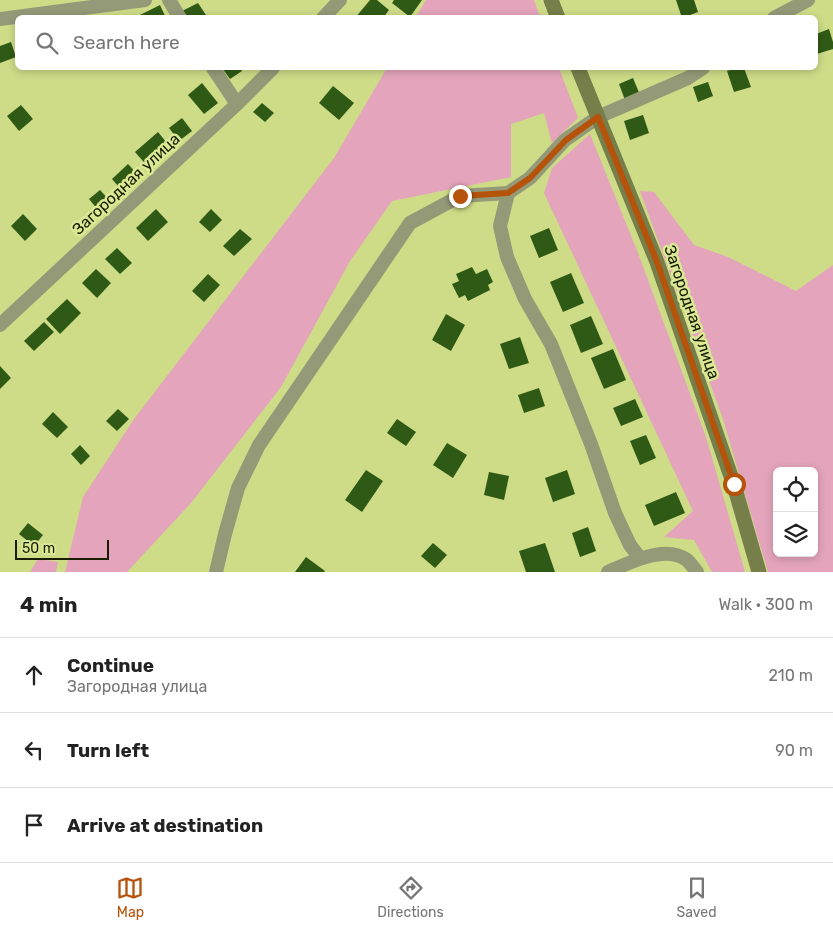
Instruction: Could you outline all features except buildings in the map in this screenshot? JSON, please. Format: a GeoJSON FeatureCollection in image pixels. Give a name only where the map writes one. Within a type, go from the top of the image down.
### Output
{"type":"FeatureCollection","features":[{"type":"Feature","properties":{"kind":"street"},"geometry":{"type":"LineString","coordinates":[[24,15],[145,0]]}},
{"type":"Feature","properties":{"kind":"street"},"geometry":{"type":"LineString","coordinates":[[169,0],[178,15]]}},
{"type":"Feature","properties":{"kind":"street"},"geometry":{"type":"LineString","coordinates":[[326,15],[340,0]]}},
{"type":"Feature","properties":{"kind":"street"},"geometry":{"type":"LineString","coordinates":[[551,0],[557,15]]}},
{"type":"Feature","properties":{"kind":"street"},"geometry":{"type":"LineString","coordinates":[[780,15],[808,0]]}},
{"type":"Feature","properties":{"kind":"street"},"geometry":{"type":"LineString","coordinates":[[0,18],[15,16]]}},
{"type":"Feature","properties":{"kind":"street"},"geometry":{"type":"LineString","coordinates":[[214,70],[238,104]]}},
{"type":"Feature","properties":{"kind":"street","name":"Загородная улица"},"geometry":{"type":"LineString","coordinates":[[0,324],[238,104],[271,70]]}},
{"type":"Feature","properties":{"kind":"street","name":"Загородная улица"},"geometry":{"type":"LineString","coordinates":[[579,70],[657,262],[734,484],[759,572]]}},
{"type":"Feature","properties":{"kind":"street"},"geometry":{"type":"LineString","coordinates":[[216,572],[238,488],[259,445],[410,223],[460,196],[508,193],[530,178],[566,140],[598,117],[688,78],[700,70]]}},
{"type":"Feature","properties":{"kind":"street"},"geometry":{"type":"LineString","coordinates":[[508,193],[500,226],[507,257],[525,299],[552,344],[591,444],[615,513],[630,545],[640,558]]}},
{"type":"Feature","properties":{"kind":"street"},"geometry":{"type":"LineString","coordinates":[[608,572],[640,558],[672,554],[686,560],[697,572]]}},
{"type":"Feature","properties":{"kind":"shaded area"},"geometry":{"type":"Polygon","coordinates":[[[426,0],[534,0],[539,15],[417,15],[426,0]]]}},
{"type":"Feature","properties":{"kind":"shaded area"},"geometry":{"type":"Polygon","coordinates":[[[386,70],[560,70],[578,118],[552,143],[544,113],[511,124],[511,177],[392,201],[350,261],[281,387],[191,503],[127,572],[65,572],[83,497],[134,419],[334,158],[386,70]]]}},
{"type":"Feature","properties":{"kind":"shaded area"},"geometry":{"type":"Polygon","coordinates":[[[590,134],[638,253],[706,437],[745,572],[712,572],[694,540],[664,537],[693,511],[544,193],[552,168],[590,134]]]}},
{"type":"Feature","properties":{"kind":"shaded area"},"geometry":{"type":"Polygon","coordinates":[[[640,191],[654,192],[694,245],[728,257],[796,291],[833,265],[833,572],[768,572],[723,419],[640,191]]]}},
{"type":"Feature","properties":{"kind":"shaded area"},"geometry":{"type":"Polygon","coordinates":[[[38,559],[58,562],[56,572],[30,572],[38,559]]]}},
{"type":"Feature","properties":{"kind":"route"},"geometry":{"type":"LineString","coordinates":[[460,196],[508,193],[530,178],[566,140],[598,117],[657,262],[734,484]]}}]}
